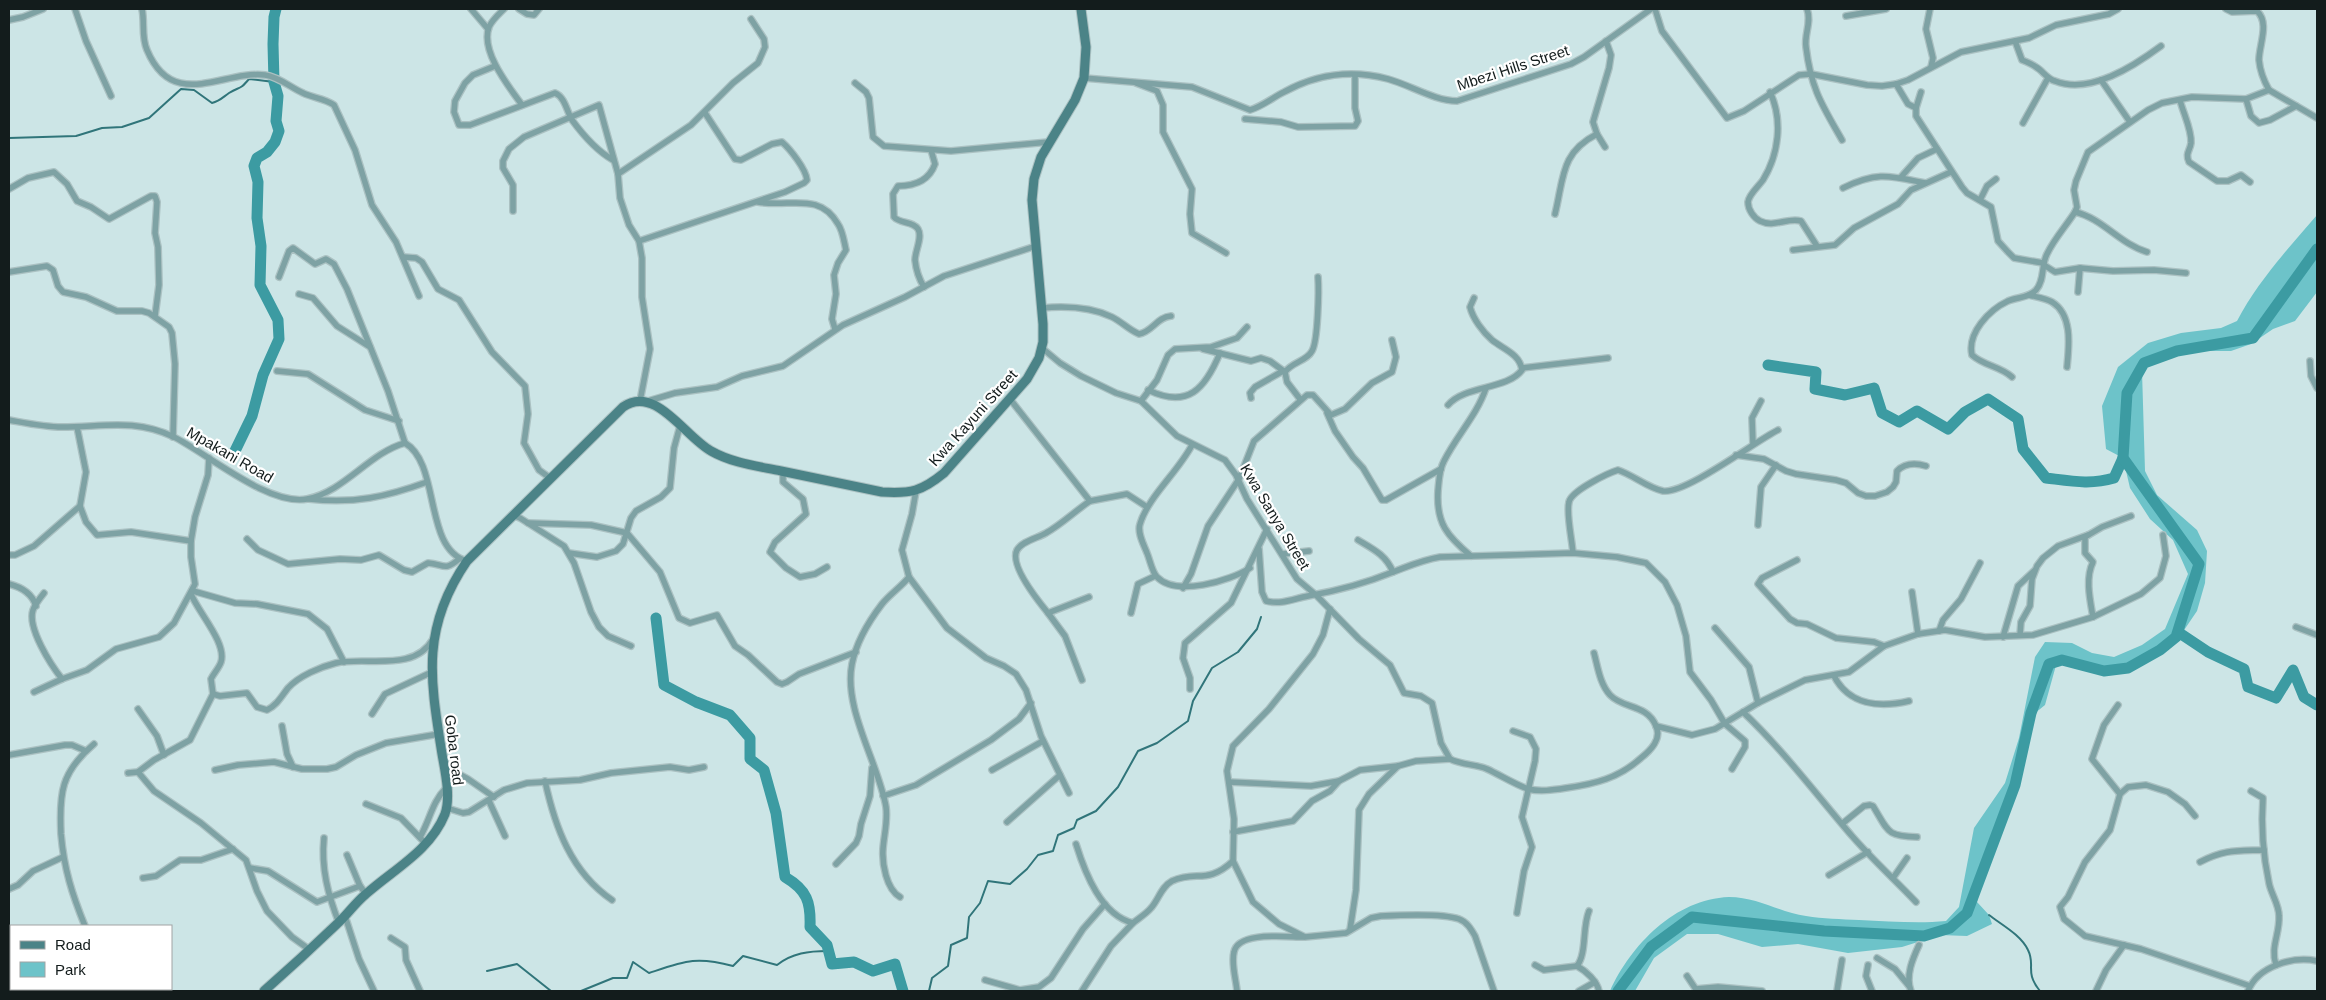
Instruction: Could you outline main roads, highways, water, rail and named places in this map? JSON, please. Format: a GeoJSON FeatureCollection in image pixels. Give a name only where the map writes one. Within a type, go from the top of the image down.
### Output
{"type":"FeatureCollection","features":[{"type":"Feature","properties":{"kind":"waterway"},"geometry":{"type":"LineString","coordinates":[[234,453],[252,416],[263,375],[279,339],[278,320],[260,285],[261,246],[257,218],[258,182],[254,166],[257,158],[267,152],[275,142],[279,131],[276,121],[278,96],[274,82],[273,44],[276,9]]}},
{"type":"Feature","properties":{"kind":"waterway"},"geometry":{"type":"LineString","coordinates":[[9,138],[76,136],[102,128],[122,127],[149,118],[181,89],[194,90],[212,103],[241,87],[249,79],[274,82]]}},
{"type":"Feature","properties":{"kind":"waterway"},"geometry":{"type":"LineString","coordinates":[[1618,991],[1651,947],[1692,917],[1824,931],[1924,936],[1950,928],[1967,913],[2015,785],[2031,713],[2049,664],[2062,660],[2104,671],[2128,668],[2160,650],[2176,637],[2199,564],[2123,458],[2127,393],[2144,363],[2177,351],[2253,338],[2317,249]]}},
{"type":"Feature","properties":{"kind":"waterway"},"geometry":{"type":"LineString","coordinates":[[1768,365],[1816,372],[1815,389],[1845,395],[1874,388],[1882,413],[1899,422],[1917,411],[1948,429],[1965,412],[1988,399],[2018,419],[2023,449],[2046,478],[2089,482],[2114,478],[2123,458]]}},
{"type":"Feature","properties":{"kind":"waterway"},"geometry":{"type":"LineString","coordinates":[[929,991],[932,978],[948,966],[951,945],[967,938],[969,917],[980,903],[988,881],[1010,884],[1027,869],[1038,855],[1053,851],[1058,835],[1074,828],[1077,820],[1096,811],[1118,787],[1138,751],[1157,743],[1188,721],[1193,701],[1212,668],[1238,652],[1257,629],[1261,617]]}},
{"type":"Feature","properties":{"kind":"waterway"},"geometry":{"type":"LineString","coordinates":[[656,618],[664,685],[696,702],[730,715],[750,738],[750,759],[764,770],[776,813],[785,877],[803,892],[810,910],[810,927],[827,945],[832,964],[854,962],[873,971],[895,964],[903,991]]}},
{"type":"Feature","properties":{"kind":"waterway"},"geometry":{"type":"LineString","coordinates":[[2181,634],[2208,652],[2244,669],[2248,687],[2276,698],[2293,670],[2304,697],[2317,705]]}},
{"type":"Feature","properties":{"kind":"waterway"},"geometry":{"type":"LineString","coordinates":[[1989,915],[2011,931],[2025,945],[2031,960],[2032,978],[2040,991]]}},
{"type":"Feature","properties":{"kind":"waterway"},"geometry":{"type":"LineString","coordinates":[[581,991],[613,978],[627,978],[633,962],[649,973],[691,961],[709,961],[733,966],[743,956],[777,965],[801,954],[814,951],[828,951]]}},
{"type":"Feature","properties":{"kind":"waterway"},"geometry":{"type":"LineString","coordinates":[[487,971],[517,964],[551,991]]}}]}
